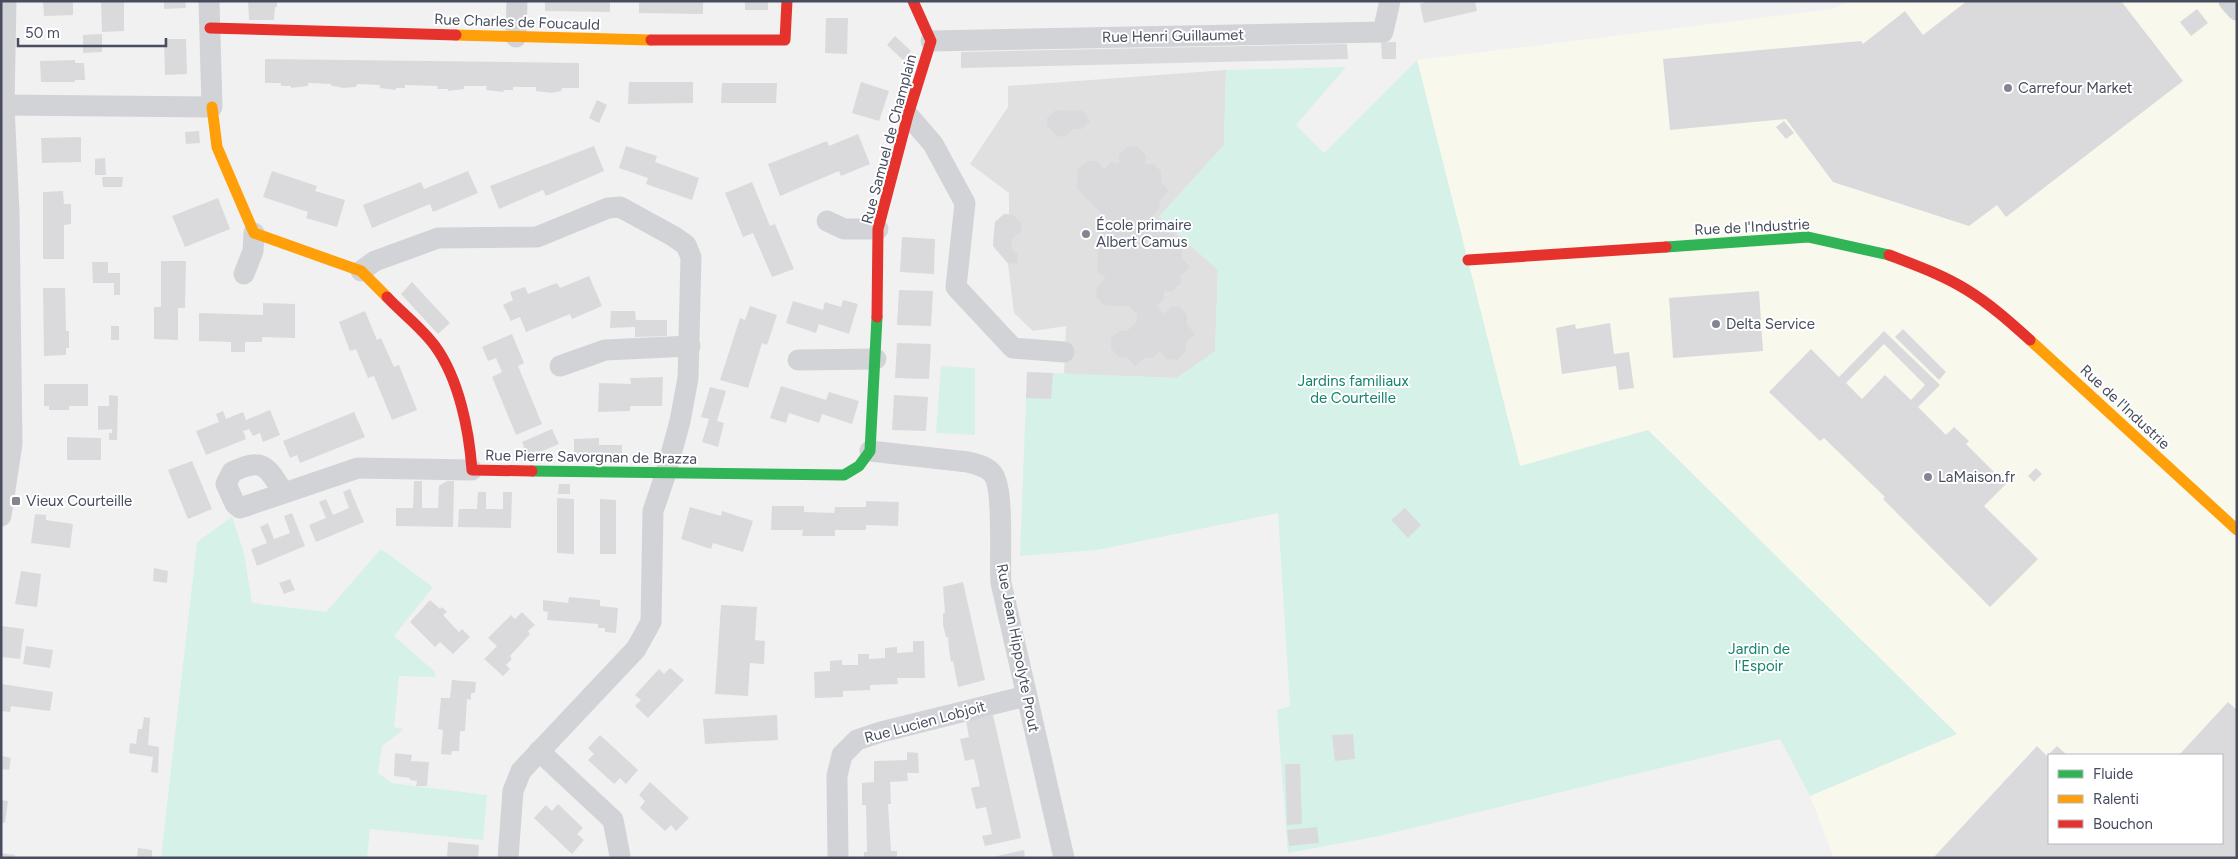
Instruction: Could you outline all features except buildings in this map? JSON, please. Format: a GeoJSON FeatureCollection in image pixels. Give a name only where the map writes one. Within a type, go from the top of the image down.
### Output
{"type":"FeatureCollection","features":[{"type":"Feature","properties":{"kind":"street"},"geometry":{"type":"LineString","coordinates":[[1,516],[12,444],[5,212],[4,105],[6,1]]}},
{"type":"Feature","properties":{"kind":"street"},"geometry":{"type":"LineString","coordinates":[[209,1],[212,107],[217,146],[254,234],[253,251],[244,274]]}},
{"type":"Feature","properties":{"kind":"street"},"geometry":{"type":"LineString","coordinates":[[516,1],[516,37]]}},
{"type":"Feature","properties":{"kind":"street","name":"Rue Charles de Foucauld"},"geometry":{"type":"LineString","coordinates":[[210,28],[610,40],[786,40],[787,1]]}},
{"type":"Feature","properties":{"kind":"street","name":"Rue Samuel de Champlain"},"geometry":{"type":"LineString","coordinates":[[865,458],[876,359],[878,229],[908,115],[931,41],[913,1]]}},
{"type":"Feature","properties":{"kind":"street","name":"Rue Henri Guillaumet"},"geometry":{"type":"LineString","coordinates":[[931,41],[1384,32],[1390,1]]}},
{"type":"Feature","properties":{"kind":"street"},"geometry":{"type":"LineString","coordinates":[[2229,1],[2237,10]]}},
{"type":"Feature","properties":{"kind":"street"},"geometry":{"type":"LineString","coordinates":[[4,105],[212,107]]}},
{"type":"Feature","properties":{"kind":"street"},"geometry":{"type":"LineString","coordinates":[[908,115],[933,144],[965,203],[956,287],[1013,348],[1064,352]]}},
{"type":"Feature","properties":{"kind":"street"},"geometry":{"type":"LineString","coordinates":[[361,271],[375,261],[438,238],[537,237],[608,208],[620,207],[686,245],[691,257],[688,378],[680,421],[666,473],[653,511],[651,622],[636,649],[521,772],[513,791],[508,858]]}},
{"type":"Feature","properties":{"kind":"street"},"geometry":{"type":"LineString","coordinates":[[827,221],[844,229],[878,229]]}},
{"type":"Feature","properties":{"kind":"street","name":"Rue Pierre Savorgnan de Brazza"},"geometry":{"type":"LineString","coordinates":[[254,234],[361,271],[435,346],[444,361],[465,417],[471,446],[472,470],[844,475],[865,458]]}},
{"type":"Feature","properties":{"kind":"street","name":"Rue de l'Industrie"},"geometry":{"type":"LineString","coordinates":[[1468,260],[1808,237],[1880,252],[1927,270],[1966,289],[2004,317],[2237,530]]}},
{"type":"Feature","properties":{"kind":"street"},"geometry":{"type":"LineString","coordinates":[[560,366],[605,350],[690,346]]}},
{"type":"Feature","properties":{"kind":"street"},"geometry":{"type":"LineString","coordinates":[[798,360],[876,359]]}},
{"type":"Feature","properties":{"kind":"street","name":"Rue Jean Hippolyte Prout"},"geometry":{"type":"LineString","coordinates":[[865,458],[968,462],[981,466],[993,473],[999,489],[999,562],[1002,583],[1064,858]]}},
{"type":"Feature","properties":{"kind":"street"},"geometry":{"type":"LineString","coordinates":[[283,492],[358,468],[472,470]]}},
{"type":"Feature","properties":{"kind":"street","name":"Rue Lucien Lobjoit"},"geometry":{"type":"LineString","coordinates":[[838,858],[836,776],[842,755],[857,740],[881,732],[1026,696]]}},
{"type":"Feature","properties":{"kind":"street"},"geometry":{"type":"LineString","coordinates":[[539,751],[613,820],[620,856]]}},
{"type":"Feature","properties":{"kind":"shaded area"},"geometry":{"type":"Polygon","coordinates":[[[1850,1],[2237,1],[2237,858],[1834,858],[1810,796],[1957,734],[1648,430],[1520,467],[1417,60],[1833,9],[1850,1]]]}},
{"type":"Feature","properties":{"kind":"shaded area","name":"École primaire Albert Camus"},"geometry":{"type":"Polygon","coordinates":[[[1226,70],[1224,145],[1159,217],[1218,270],[1215,352],[1177,378],[1064,374],[1066,326],[1033,331],[1014,313],[1008,264],[993,246],[995,222],[1004,214],[1009,214],[1009,193],[970,164],[1008,107],[1008,86],[1226,70]]]}},
{"type":"Feature","properties":{"kind":"green space","name":"Jardins familiaux de Courteille"},"geometry":{"type":"Polygon","coordinates":[[[1417,60],[1520,466],[1648,430],[1957,734],[1810,796],[1780,739],[1379,836],[1288,853],[1277,710],[1290,706],[1278,513],[1097,550],[1020,556],[1027,372],[1177,378],[1215,351],[1218,270],[1159,217],[1224,145],[1226,70],[1346,67],[1296,125],[1324,153],[1417,60]]]}},
{"type":"Feature","properties":{"kind":"green space"},"geometry":{"type":"Polygon","coordinates":[[[941,366],[975,368],[975,435],[936,433],[941,366]]]}},
{"type":"Feature","properties":{"kind":"green space"},"geometry":{"type":"Polygon","coordinates":[[[232,517],[244,553],[252,603],[326,612],[381,549],[433,587],[394,636],[435,672],[435,677],[399,676],[394,727],[404,729],[382,746],[378,773],[392,783],[487,795],[483,840],[370,829],[367,858],[161,858],[197,542],[232,517]]]}},
{"type":"Feature","properties":{"kind":"traffic: fast"},"geometry":{"type":"LineString","coordinates":[[1666,247],[1808,237],[1889,255]]}},
{"type":"Feature","properties":{"kind":"traffic: fast"},"geometry":{"type":"LineString","coordinates":[[532,471],[844,475],[859,466],[870,451],[877,317]]}},
{"type":"Feature","properties":{"kind":"traffic: slow"},"geometry":{"type":"LineString","coordinates":[[456,35],[651,40]]}},
{"type":"Feature","properties":{"kind":"traffic: slow"},"geometry":{"type":"LineString","coordinates":[[212,107],[217,147],[254,233],[361,271],[387,297]]}},
{"type":"Feature","properties":{"kind":"traffic: slow"},"geometry":{"type":"LineString","coordinates":[[2030,340],[2237,530]]}},
{"type":"Feature","properties":{"kind":"traffic: jam"},"geometry":{"type":"LineString","coordinates":[[651,40],[785,40],[787,1]]}},
{"type":"Feature","properties":{"kind":"traffic: jam"},"geometry":{"type":"LineString","coordinates":[[877,317],[878,229],[908,115],[931,41],[913,1]]}},
{"type":"Feature","properties":{"kind":"traffic: jam"},"geometry":{"type":"LineString","coordinates":[[210,28],[456,35]]}},
{"type":"Feature","properties":{"kind":"traffic: jam"},"geometry":{"type":"LineString","coordinates":[[1468,260],[1666,247]]}},
{"type":"Feature","properties":{"kind":"traffic: jam"},"geometry":{"type":"LineString","coordinates":[[1889,255],[1939,275],[1967,290],[1992,307],[2030,340]]}},
{"type":"Feature","properties":{"kind":"traffic: jam"},"geometry":{"type":"LineString","coordinates":[[387,297],[424,333],[443,359],[461,405],[472,470],[532,471]]}},
{"type":"Feature","properties":{"kind":"place","name":"Carrefour Market"},"geometry":{"type":"Point","coordinates":[2008,88]}},
{"type":"Feature","properties":{"kind":"place","name":"École primaire Albert Camus"},"geometry":{"type":"Point","coordinates":[1086,234]}},
{"type":"Feature","properties":{"kind":"place","name":"Delta Service"},"geometry":{"type":"Point","coordinates":[1716,324]}},
{"type":"Feature","properties":{"kind":"place","name":"LaMaison.fr"},"geometry":{"type":"Point","coordinates":[1928,477]}},
{"type":"Feature","properties":{"kind":"place","name":"Vieux Courteille"},"geometry":{"type":"Point","coordinates":[16,501]}},
{"type":"Feature","properties":{"kind":"park label","name":"Jardin de l'Espoir"},"geometry":{"type":"Point","coordinates":[1759,658]}}]}
